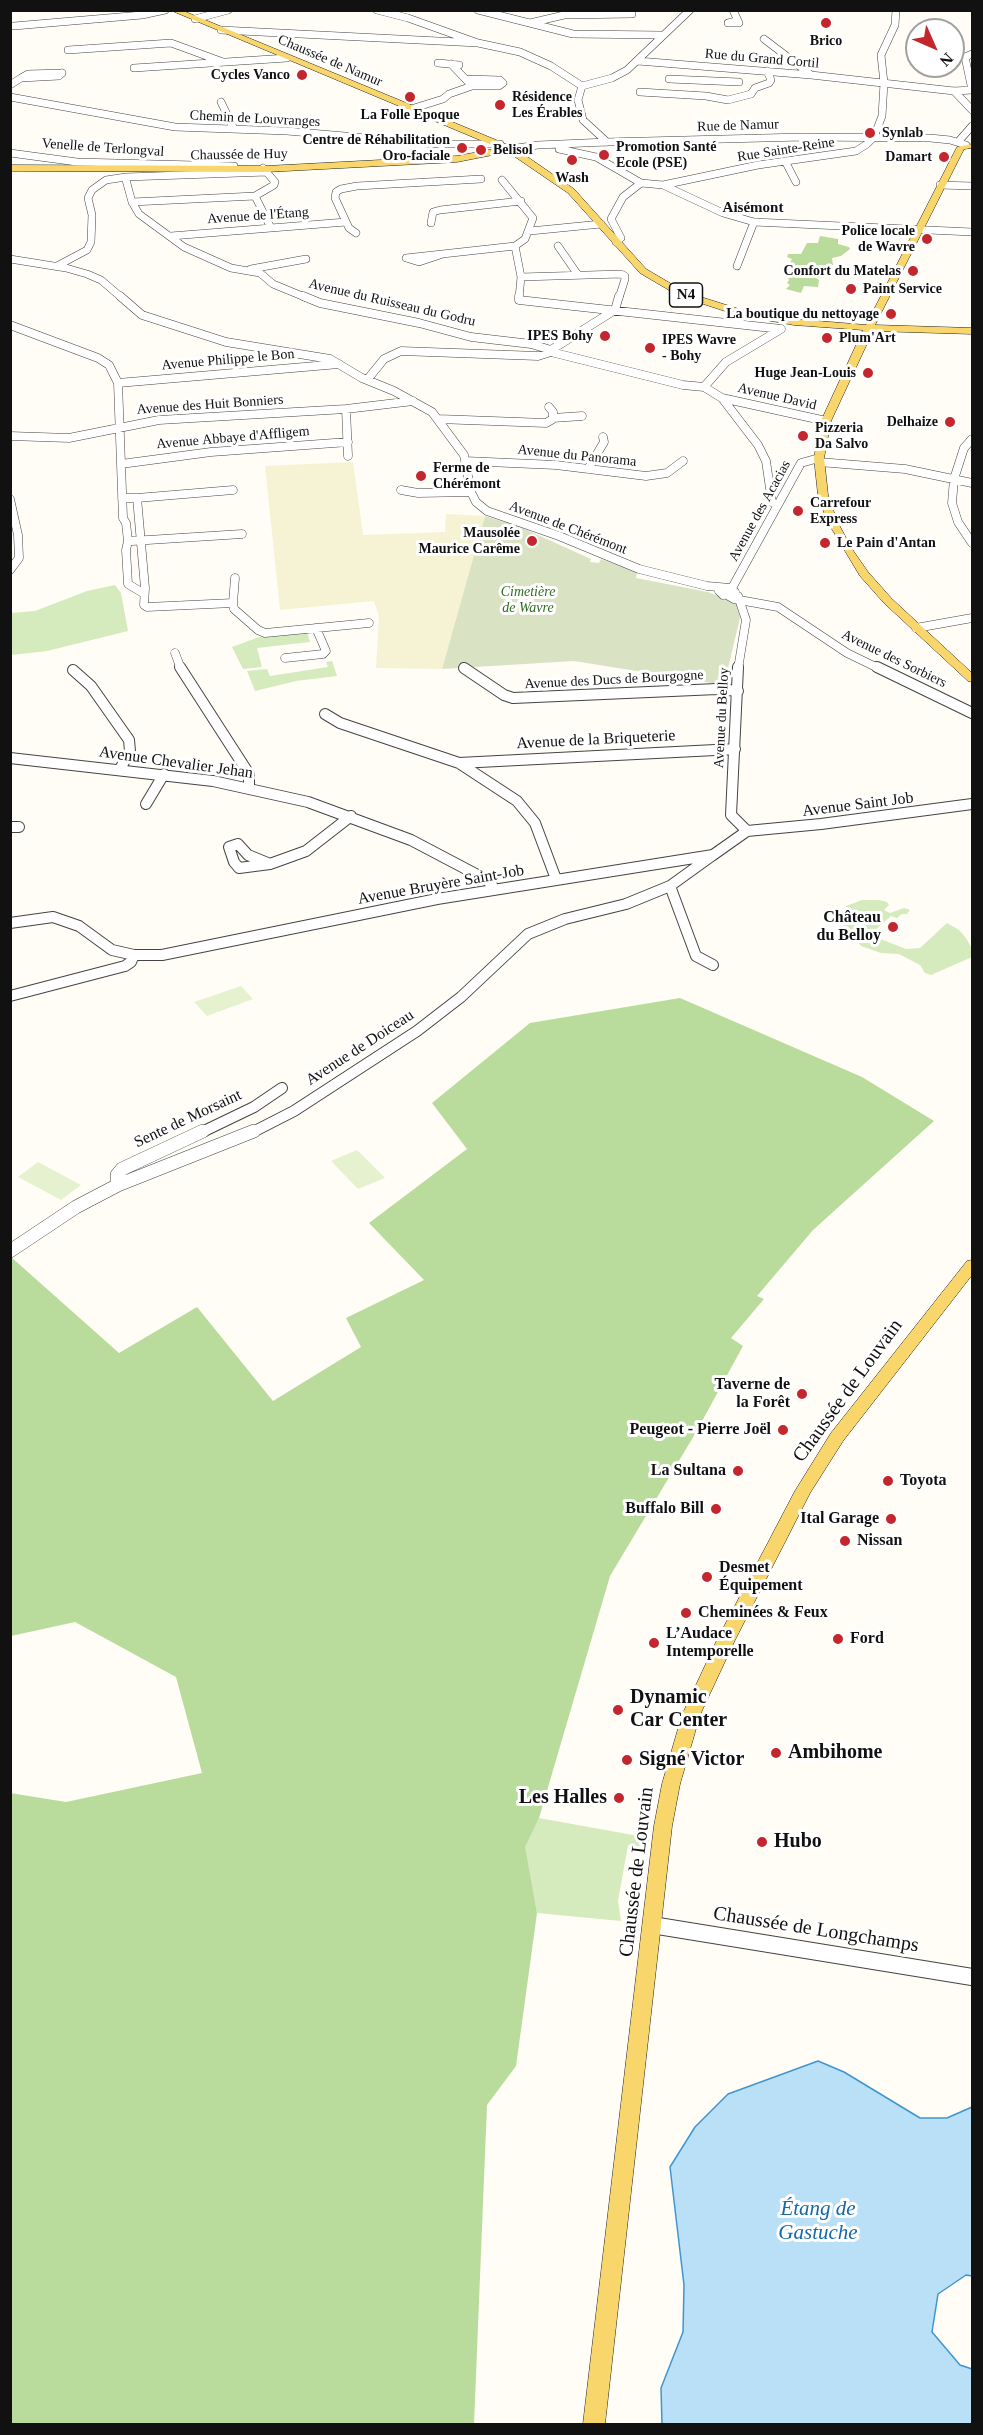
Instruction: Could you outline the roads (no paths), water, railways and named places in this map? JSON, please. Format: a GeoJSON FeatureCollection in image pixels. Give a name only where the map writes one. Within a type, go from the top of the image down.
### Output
{"type":"FeatureCollection","features":[{"type":"Feature","properties":{"kind":"main road","name":"Chaussée de Namur"},"geometry":{"type":"LineString","coordinates":[[173,10],[477,135],[506,150]]}},
{"type":"Feature","properties":{"kind":"main road","name":"Chaussée de Namur"},"geometry":{"type":"LineString","coordinates":[[477,135],[490,144],[506,150]]}},
{"type":"Feature","properties":{"kind":"main road"},"geometry":{"type":"LineString","coordinates":[[966,144],[961,147],[940,185],[869,328],[826,422],[819,460],[824,495],[832,521],[864,574],[916,628],[972,679]]}},
{"type":"Feature","properties":{"kind":"main road","name":"Chaussée de Huy"},"geometry":{"type":"LineString","coordinates":[[10,168],[267,171],[477,156],[506,150]]}},
{"type":"Feature","properties":{"kind":"main road","name":"N4"},"geometry":{"type":"LineString","coordinates":[[506,150],[537,166],[571,191],[643,271],[682,294],[737,312],[794,322],[869,328],[972,331]]}},
{"type":"Feature","properties":{"kind":"main road","name":"Chaussée de Louvain"},"geometry":{"type":"LineString","coordinates":[[594,2424],[663,1826],[671,1784],[691,1714],[700,1691],[803,1491],[837,1437],[972,1265]]}},
{"type":"Feature","properties":{"kind":"street"},"geometry":{"type":"LineString","coordinates":[[12,26],[165,10]]}},
{"type":"Feature","properties":{"kind":"street"},"geometry":{"type":"LineString","coordinates":[[195,19],[228,10]]}},
{"type":"Feature","properties":{"kind":"street"},"geometry":{"type":"LineString","coordinates":[[377,10],[408,18],[478,43],[530,56],[582,86],[612,78],[638,61],[661,35],[690,10]]}},
{"type":"Feature","properties":{"kind":"street"},"geometry":{"type":"LineString","coordinates":[[478,10],[501,13],[560,32],[587,35],[624,33],[661,35]]}},
{"type":"Feature","properties":{"kind":"street"},"geometry":{"type":"LineString","coordinates":[[733,10],[736,21]]}},
{"type":"Feature","properties":{"kind":"street"},"geometry":{"type":"LineString","coordinates":[[874,137],[882,116],[884,83],[881,55],[895,25],[895,11]]}},
{"type":"Feature","properties":{"kind":"street"},"geometry":{"type":"LineString","coordinates":[[528,23],[564,15],[632,14]]}},
{"type":"Feature","properties":{"kind":"street"},"geometry":{"type":"LineString","coordinates":[[224,32],[478,43]]}},
{"type":"Feature","properties":{"kind":"street"},"geometry":{"type":"LineString","coordinates":[[764,39],[811,75]]}},
{"type":"Feature","properties":{"kind":"street"},"geometry":{"type":"LineString","coordinates":[[68,50],[171,43],[184,46],[223,63]]}},
{"type":"Feature","properties":{"kind":"street"},"geometry":{"type":"LineString","coordinates":[[972,54],[965,57],[972,90]]}},
{"type":"Feature","properties":{"kind":"street"},"geometry":{"type":"LineString","coordinates":[[134,68],[288,58]]}},
{"type":"Feature","properties":{"kind":"street","name":"Rue du Grand Cortil"},"geometry":{"type":"LineString","coordinates":[[638,61],[811,75],[954,91],[972,90]]}},
{"type":"Feature","properties":{"kind":"street"},"geometry":{"type":"LineString","coordinates":[[438,63],[460,65]]}},
{"type":"Feature","properties":{"kind":"street"},"geometry":{"type":"LineString","coordinates":[[665,63],[664,68],[671,72],[666,93]]}},
{"type":"Feature","properties":{"kind":"street"},"geometry":{"type":"LineString","coordinates":[[451,64],[472,86]]}},
{"type":"Feature","properties":{"kind":"street"},"geometry":{"type":"LineString","coordinates":[[640,92],[706,96],[728,100],[751,94],[755,88],[769,83],[771,80],[767,71]]}},
{"type":"Feature","properties":{"kind":"street"},"geometry":{"type":"LineString","coordinates":[[10,85],[21,78],[44,75]]}},
{"type":"Feature","properties":{"kind":"street"},"geometry":{"type":"LineString","coordinates":[[411,109],[443,99],[449,94],[472,86],[499,86],[503,83],[500,80],[466,79]]}},
{"type":"Feature","properties":{"kind":"street"},"geometry":{"type":"LineString","coordinates":[[669,79],[739,82]]}},
{"type":"Feature","properties":{"kind":"street"},"geometry":{"type":"LineString","coordinates":[[582,86],[578,100],[583,120],[607,142]]}},
{"type":"Feature","properties":{"kind":"street"},"geometry":{"type":"LineString","coordinates":[[706,96],[718,88]]}},
{"type":"Feature","properties":{"kind":"street"},"geometry":{"type":"LineString","coordinates":[[954,91],[972,110]]}},
{"type":"Feature","properties":{"kind":"street","name":"Chemin de Louvranges"},"geometry":{"type":"LineString","coordinates":[[10,97],[167,126],[287,130],[437,144],[490,144]]}},
{"type":"Feature","properties":{"kind":"street"},"geometry":{"type":"LineString","coordinates":[[220,102],[234,129]]}},
{"type":"Feature","properties":{"kind":"street"},"geometry":{"type":"LineString","coordinates":[[966,144],[972,126]]}},
{"type":"Feature","properties":{"kind":"street","name":"Rue de Namur"},"geometry":{"type":"LineString","coordinates":[[506,150],[538,145],[607,142],[874,137],[930,138],[966,144]]}},
{"type":"Feature","properties":{"kind":"street","name":"Rue Sainte-Reine"},"geometry":{"type":"LineString","coordinates":[[663,185],[785,161],[856,150],[874,137]]}},
{"type":"Feature","properties":{"kind":"street"},"geometry":{"type":"LineString","coordinates":[[538,145],[596,157],[641,183],[663,185],[723,213],[754,222],[972,232]]}},
{"type":"Feature","properties":{"kind":"street","name":"Venelle de Terlongval"},"geometry":{"type":"LineString","coordinates":[[10,153],[77,162],[248,166],[267,171]]}},
{"type":"Feature","properties":{"kind":"street"},"geometry":{"type":"LineString","coordinates":[[785,161],[796,182]]}},
{"type":"Feature","properties":{"kind":"street"},"geometry":{"type":"LineString","coordinates":[[57,266],[87,250],[91,242],[93,215],[88,198],[92,190],[106,180],[126,177],[267,171],[275,182],[274,185],[255,196],[132,202],[126,177]]}},
{"type":"Feature","properties":{"kind":"street"},"geometry":{"type":"LineString","coordinates":[[356,232],[346,222],[334,195],[341,189],[357,186],[482,179]]}},
{"type":"Feature","properties":{"kind":"street"},"geometry":{"type":"LineString","coordinates":[[443,254],[515,246],[525,239],[530,231],[533,218],[502,180]]}},
{"type":"Feature","properties":{"kind":"street"},"geometry":{"type":"LineString","coordinates":[[616,242],[621,238],[611,219],[623,197],[641,183]]}},
{"type":"Feature","properties":{"kind":"street"},"geometry":{"type":"LineString","coordinates":[[940,185],[972,186]]}},
{"type":"Feature","properties":{"kind":"street"},"geometry":{"type":"LineString","coordinates":[[255,196],[270,226]]}},
{"type":"Feature","properties":{"kind":"street"},"geometry":{"type":"LineString","coordinates":[[431,223],[434,212],[440,210],[521,201]]}},
{"type":"Feature","properties":{"kind":"street","name":"Avenue du Ruisseau du Godru"},"geometry":{"type":"LineString","coordinates":[[132,202],[139,214],[184,247],[231,268],[260,273],[284,290],[321,303],[419,323],[471,337],[526,344],[696,388],[704,387],[722,398]]}},
{"type":"Feature","properties":{"kind":"street","name":"Avenue de l'Étang"},"geometry":{"type":"LineString","coordinates":[[171,236],[270,226],[346,222]]}},
{"type":"Feature","properties":{"kind":"street"},"geometry":{"type":"LineString","coordinates":[[737,266],[754,222]]}},
{"type":"Feature","properties":{"kind":"street"},"geometry":{"type":"LineString","coordinates":[[530,231],[601,224]]}},
{"type":"Feature","properties":{"kind":"street"},"geometry":{"type":"LineString","coordinates":[[515,246],[521,277],[518,298],[525,301],[781,329]]}},
{"type":"Feature","properties":{"kind":"street"},"geometry":{"type":"LineString","coordinates":[[558,246],[578,275]]}},
{"type":"Feature","properties":{"kind":"street"},"geometry":{"type":"LineString","coordinates":[[10,259],[57,266],[87,274],[100,280],[148,318],[226,342],[320,356],[425,406],[438,419],[464,455],[471,492],[418,493],[401,490]]}},
{"type":"Feature","properties":{"kind":"street"},"geometry":{"type":"LineString","coordinates":[[246,270],[306,259]]}},
{"type":"Feature","properties":{"kind":"street"},"geometry":{"type":"LineString","coordinates":[[367,380],[384,359],[402,351],[542,356],[615,310],[625,276],[617,274],[521,277]]}},
{"type":"Feature","properties":{"kind":"street"},"geometry":{"type":"LineString","coordinates":[[704,387],[726,362],[794,322]]}},
{"type":"Feature","properties":{"kind":"street"},"geometry":{"type":"LineString","coordinates":[[10,325],[98,358],[109,365],[118,383],[122,498],[128,541],[126,550],[128,584],[143,593]]}},
{"type":"Feature","properties":{"kind":"street","name":"Avenue Philippe le Bon"},"geometry":{"type":"LineString","coordinates":[[118,383],[340,364]]}},
{"type":"Feature","properties":{"kind":"street"},"geometry":{"type":"LineString","coordinates":[[722,398],[745,426],[763,456],[772,502],[777,505]]}},
{"type":"Feature","properties":{"kind":"street","name":"Avenue David"},"geometry":{"type":"LineString","coordinates":[[722,398],[826,422]]}},
{"type":"Feature","properties":{"kind":"street","name":"Avenue des Huit Bonniers"},"geometry":{"type":"LineString","coordinates":[[10,436],[69,438],[159,420],[346,408],[413,401]]}},
{"type":"Feature","properties":{"kind":"street"},"geometry":{"type":"LineString","coordinates":[[549,407],[553,412],[553,418]]}},
{"type":"Feature","properties":{"kind":"street"},"geometry":{"type":"LineString","coordinates":[[346,408],[348,456]]}},
{"type":"Feature","properties":{"kind":"street"},"geometry":{"type":"LineString","coordinates":[[438,419],[542,423],[553,418],[582,416]]}},
{"type":"Feature","properties":{"kind":"street"},"geometry":{"type":"LineString","coordinates":[[588,469],[604,442],[603,437]]}},
{"type":"Feature","properties":{"kind":"street"},"geometry":{"type":"LineString","coordinates":[[972,439],[964,448],[954,479],[954,510],[972,543]]}},
{"type":"Feature","properties":{"kind":"street","name":"Avenue Abbaye d'Affligem"},"geometry":{"type":"LineString","coordinates":[[121,464],[211,452],[348,442]]}},
{"type":"Feature","properties":{"kind":"street"},"geometry":{"type":"LineString","coordinates":[[819,460],[872,465],[972,483]]}},
{"type":"Feature","properties":{"kind":"street","name":"Avenue des Acacias"},"geometry":{"type":"LineString","coordinates":[[729,593],[801,463],[819,460]]}},
{"type":"Feature","properties":{"kind":"street","name":"Avenue du Panorama"},"geometry":{"type":"LineString","coordinates":[[465,461],[549,464],[652,476],[667,473],[683,461]]}},
{"type":"Feature","properties":{"kind":"street"},"geometry":{"type":"LineString","coordinates":[[122,498],[233,490]]}},
{"type":"Feature","properties":{"kind":"street","name":"Avenue de Chérémont"},"geometry":{"type":"LineString","coordinates":[[471,492],[479,505],[499,517],[559,536],[639,569],[729,593]]}},
{"type":"Feature","properties":{"kind":"street"},"geometry":{"type":"LineString","coordinates":[[10,498],[18,535],[19,558],[10,570]]}},
{"type":"Feature","properties":{"kind":"street"},"geometry":{"type":"LineString","coordinates":[[137,498],[139,540],[143,551],[144,604],[147,607],[233,603]]}},
{"type":"Feature","properties":{"kind":"street"},"geometry":{"type":"LineString","coordinates":[[128,541],[242,534]]}},
{"type":"Feature","properties":{"kind":"street"},"geometry":{"type":"LineString","coordinates":[[235,578],[234,609],[258,630],[265,633],[369,623]]}},
{"type":"Feature","properties":{"kind":"street","name":"Avenue du Belloy"},"geometry":{"type":"LineString","coordinates":[[729,593],[746,620],[739,654],[731,815],[747,831]]}},
{"type":"Feature","properties":{"kind":"street","name":"Avenue des Sorbiers"},"geometry":{"type":"LineString","coordinates":[[729,593],[788,612],[822,638],[858,659],[972,711]]}},
{"type":"Feature","properties":{"kind":"street"},"geometry":{"type":"LineString","coordinates":[[916,628],[972,618]]}},
{"type":"Feature","properties":{"kind":"street"},"geometry":{"type":"LineString","coordinates":[[285,658],[323,654],[326,651],[316,628]]}},
{"type":"Feature","properties":{"kind":"street"},"geometry":{"type":"LineString","coordinates":[[175,653],[182,672],[249,774],[249,788]]}},
{"type":"Feature","properties":{"kind":"street","name":"Avenue des Ducs de Bourgogne"},"geometry":{"type":"LineString","coordinates":[[464,668],[504,695],[513,698],[738,690]]}},
{"type":"Feature","properties":{"kind":"street"},"geometry":{"type":"LineString","coordinates":[[73,670],[91,686],[129,740],[130,752],[120,769]]}},
{"type":"Feature","properties":{"kind":"street"},"geometry":{"type":"LineString","coordinates":[[325,714],[340,723],[459,763],[517,801],[535,823],[556,879]]}},
{"type":"Feature","properties":{"kind":"street","name":"Avenue de la Briqueterie"},"geometry":{"type":"LineString","coordinates":[[459,763],[735,749]]}},
{"type":"Feature","properties":{"kind":"street","name":"Avenue Chevalier Jehan"},"geometry":{"type":"LineString","coordinates":[[10,758],[164,774],[249,788],[308,802],[411,840],[487,880],[495,889]]}},
{"type":"Feature","properties":{"kind":"street"},"geometry":{"type":"LineString","coordinates":[[479,776],[480,769],[495,761]]}},
{"type":"Feature","properties":{"kind":"street"},"geometry":{"type":"LineString","coordinates":[[146,804],[164,774]]}},
{"type":"Feature","properties":{"kind":"street","name":"Avenue Saint Job"},"geometry":{"type":"LineString","coordinates":[[747,831],[832,823],[972,804]]}},
{"type":"Feature","properties":{"kind":"street"},"geometry":{"type":"LineString","coordinates":[[270,864],[306,851],[351,816]]}},
{"type":"Feature","properties":{"kind":"street","name":"Avenue Bruyère Saint-Job"},"geometry":{"type":"LineString","coordinates":[[134,955],[162,955],[437,899],[713,855],[747,831]]}},
{"type":"Feature","properties":{"kind":"street","name":"Avenue de Doiceau"},"geometry":{"type":"LineString","coordinates":[[10,1251],[76,1207],[118,1185],[244,1136],[294,1111],[417,1031],[461,997],[528,934],[565,919],[626,904],[670,886],[713,855]]}},
{"type":"Feature","properties":{"kind":"street"},"geometry":{"type":"LineString","coordinates":[[670,886],[696,956],[713,965]]}},
{"type":"Feature","properties":{"kind":"street"},"geometry":{"type":"LineString","coordinates":[[10,923],[52,917],[71,922],[112,950],[134,955],[131,962],[125,966],[10,996]]}},
{"type":"Feature","properties":{"kind":"street","name":"Sente de Morsaint"},"geometry":{"type":"LineString","coordinates":[[118,1185],[117,1175],[122,1169],[254,1107],[282,1088]]}},
{"type":"Feature","properties":{"kind":"street","name":"Chaussée de Longchamps"},"geometry":{"type":"LineString","coordinates":[[652,1925],[972,1977]]}},
{"type":"Feature","properties":{"kind":"water","name":"Étang de Gastuche"},"geometry":{"type":"Polygon","coordinates":[[[818,2061],[844,2072],[920,2118],[947,2118],[972,2107],[972,2276],[966,2275],[938,2294],[932,2332],[960,2365],[972,2369],[972,2424],[662,2424],[661,2388],[683,2332],[684,2285],[670,2167],[695,2127],[728,2094],[818,2061]]]}},
{"type":"Feature","properties":{"kind":"place","name":"Brico"},"geometry":{"type":"Point","coordinates":[826,23]}},
{"type":"Feature","properties":{"kind":"place","name":"Cycles Vanco"},"geometry":{"type":"Point","coordinates":[302,75]}},
{"type":"Feature","properties":{"kind":"place","name":"La Folle Epoque"},"geometry":{"type":"Point","coordinates":[410,97]}},
{"type":"Feature","properties":{"kind":"place","name":"Résidence Les Érables"},"geometry":{"type":"Point","coordinates":[500,105]}},
{"type":"Feature","properties":{"kind":"place","name":"Synlab"},"geometry":{"type":"Point","coordinates":[870,133]}},
{"type":"Feature","properties":{"kind":"place","name":"Centre de Réhabilitation Oro-faciale"},"geometry":{"type":"Point","coordinates":[462,148]}},
{"type":"Feature","properties":{"kind":"place","name":"Belisol"},"geometry":{"type":"Point","coordinates":[481,150]}},
{"type":"Feature","properties":{"kind":"place","name":"Promotion Santé Ecole (PSE)"},"geometry":{"type":"Point","coordinates":[604,155]}},
{"type":"Feature","properties":{"kind":"place","name":"Damart"},"geometry":{"type":"Point","coordinates":[944,157]}},
{"type":"Feature","properties":{"kind":"place","name":"Wash"},"geometry":{"type":"Point","coordinates":[572,160]}},
{"type":"Feature","properties":{"kind":"place","name":"Police locale de Wavre"},"geometry":{"type":"Point","coordinates":[927,239]}},
{"type":"Feature","properties":{"kind":"place","name":"Confort du Matelas"},"geometry":{"type":"Point","coordinates":[913,271]}},
{"type":"Feature","properties":{"kind":"place","name":"Paint Service"},"geometry":{"type":"Point","coordinates":[851,289]}},
{"type":"Feature","properties":{"kind":"place","name":"La boutique du nettoyage"},"geometry":{"type":"Point","coordinates":[891,314]}},
{"type":"Feature","properties":{"kind":"place","name":"IPES Bohy"},"geometry":{"type":"Point","coordinates":[605,336]}},
{"type":"Feature","properties":{"kind":"place","name":"Plum'Art"},"geometry":{"type":"Point","coordinates":[827,338]}},
{"type":"Feature","properties":{"kind":"place","name":"IPES Wavre - Bohy"},"geometry":{"type":"Point","coordinates":[650,348]}},
{"type":"Feature","properties":{"kind":"place","name":"Huge Jean-Louis"},"geometry":{"type":"Point","coordinates":[868,373]}},
{"type":"Feature","properties":{"kind":"place","name":"Delhaize"},"geometry":{"type":"Point","coordinates":[950,422]}},
{"type":"Feature","properties":{"kind":"place","name":"Pizzeria Da Salvo"},"geometry":{"type":"Point","coordinates":[803,436]}},
{"type":"Feature","properties":{"kind":"place","name":"Ferme de Chérémont"},"geometry":{"type":"Point","coordinates":[421,476]}},
{"type":"Feature","properties":{"kind":"place","name":"Carrefour Express"},"geometry":{"type":"Point","coordinates":[798,511]}},
{"type":"Feature","properties":{"kind":"place","name":"Mausolée Maurice Carême"},"geometry":{"type":"Point","coordinates":[532,541]}},
{"type":"Feature","properties":{"kind":"place","name":"Le Pain d'Antan"},"geometry":{"type":"Point","coordinates":[825,543]}},
{"type":"Feature","properties":{"kind":"place","name":"Château du Belloy"},"geometry":{"type":"Point","coordinates":[893,927]}},
{"type":"Feature","properties":{"kind":"place","name":"Taverne de la Forêt"},"geometry":{"type":"Point","coordinates":[802,1394]}},
{"type":"Feature","properties":{"kind":"place","name":"Peugeot - Pierre Joël"},"geometry":{"type":"Point","coordinates":[783,1430]}},
{"type":"Feature","properties":{"kind":"place","name":"La Sultana"},"geometry":{"type":"Point","coordinates":[738,1471]}},
{"type":"Feature","properties":{"kind":"place","name":"Toyota"},"geometry":{"type":"Point","coordinates":[888,1481]}},
{"type":"Feature","properties":{"kind":"place","name":"Buffalo Bill"},"geometry":{"type":"Point","coordinates":[716,1509]}},
{"type":"Feature","properties":{"kind":"place","name":"Ital Garage"},"geometry":{"type":"Point","coordinates":[891,1519]}},
{"type":"Feature","properties":{"kind":"place","name":"Nissan"},"geometry":{"type":"Point","coordinates":[845,1541]}},
{"type":"Feature","properties":{"kind":"place","name":"Desmet Équipement"},"geometry":{"type":"Point","coordinates":[707,1577]}},
{"type":"Feature","properties":{"kind":"place","name":"Cheminées & Feux"},"geometry":{"type":"Point","coordinates":[686,1613]}},
{"type":"Feature","properties":{"kind":"place","name":"Ford"},"geometry":{"type":"Point","coordinates":[838,1639]}},
{"type":"Feature","properties":{"kind":"place","name":"L’Audace Intemporelle"},"geometry":{"type":"Point","coordinates":[654,1643]}},
{"type":"Feature","properties":{"kind":"place","name":"Dynamic Car Center"},"geometry":{"type":"Point","coordinates":[618,1710]}},
{"type":"Feature","properties":{"kind":"place","name":"Ambihome"},"geometry":{"type":"Point","coordinates":[776,1753]}},
{"type":"Feature","properties":{"kind":"place","name":"Signé Victor"},"geometry":{"type":"Point","coordinates":[627,1760]}},
{"type":"Feature","properties":{"kind":"place","name":"Les Halles"},"geometry":{"type":"Point","coordinates":[619,1798]}},
{"type":"Feature","properties":{"kind":"place","name":"Hubo"},"geometry":{"type":"Point","coordinates":[762,1842]}},
{"type":"Feature","properties":{"kind":"district","name":"Aisémont"},"geometry":{"type":"Point","coordinates":[753,208]}},
{"type":"Feature","properties":{"kind":"park label","name":"Cimetière de Wavre"},"geometry":{"type":"Point","coordinates":[528,600]}}]}
